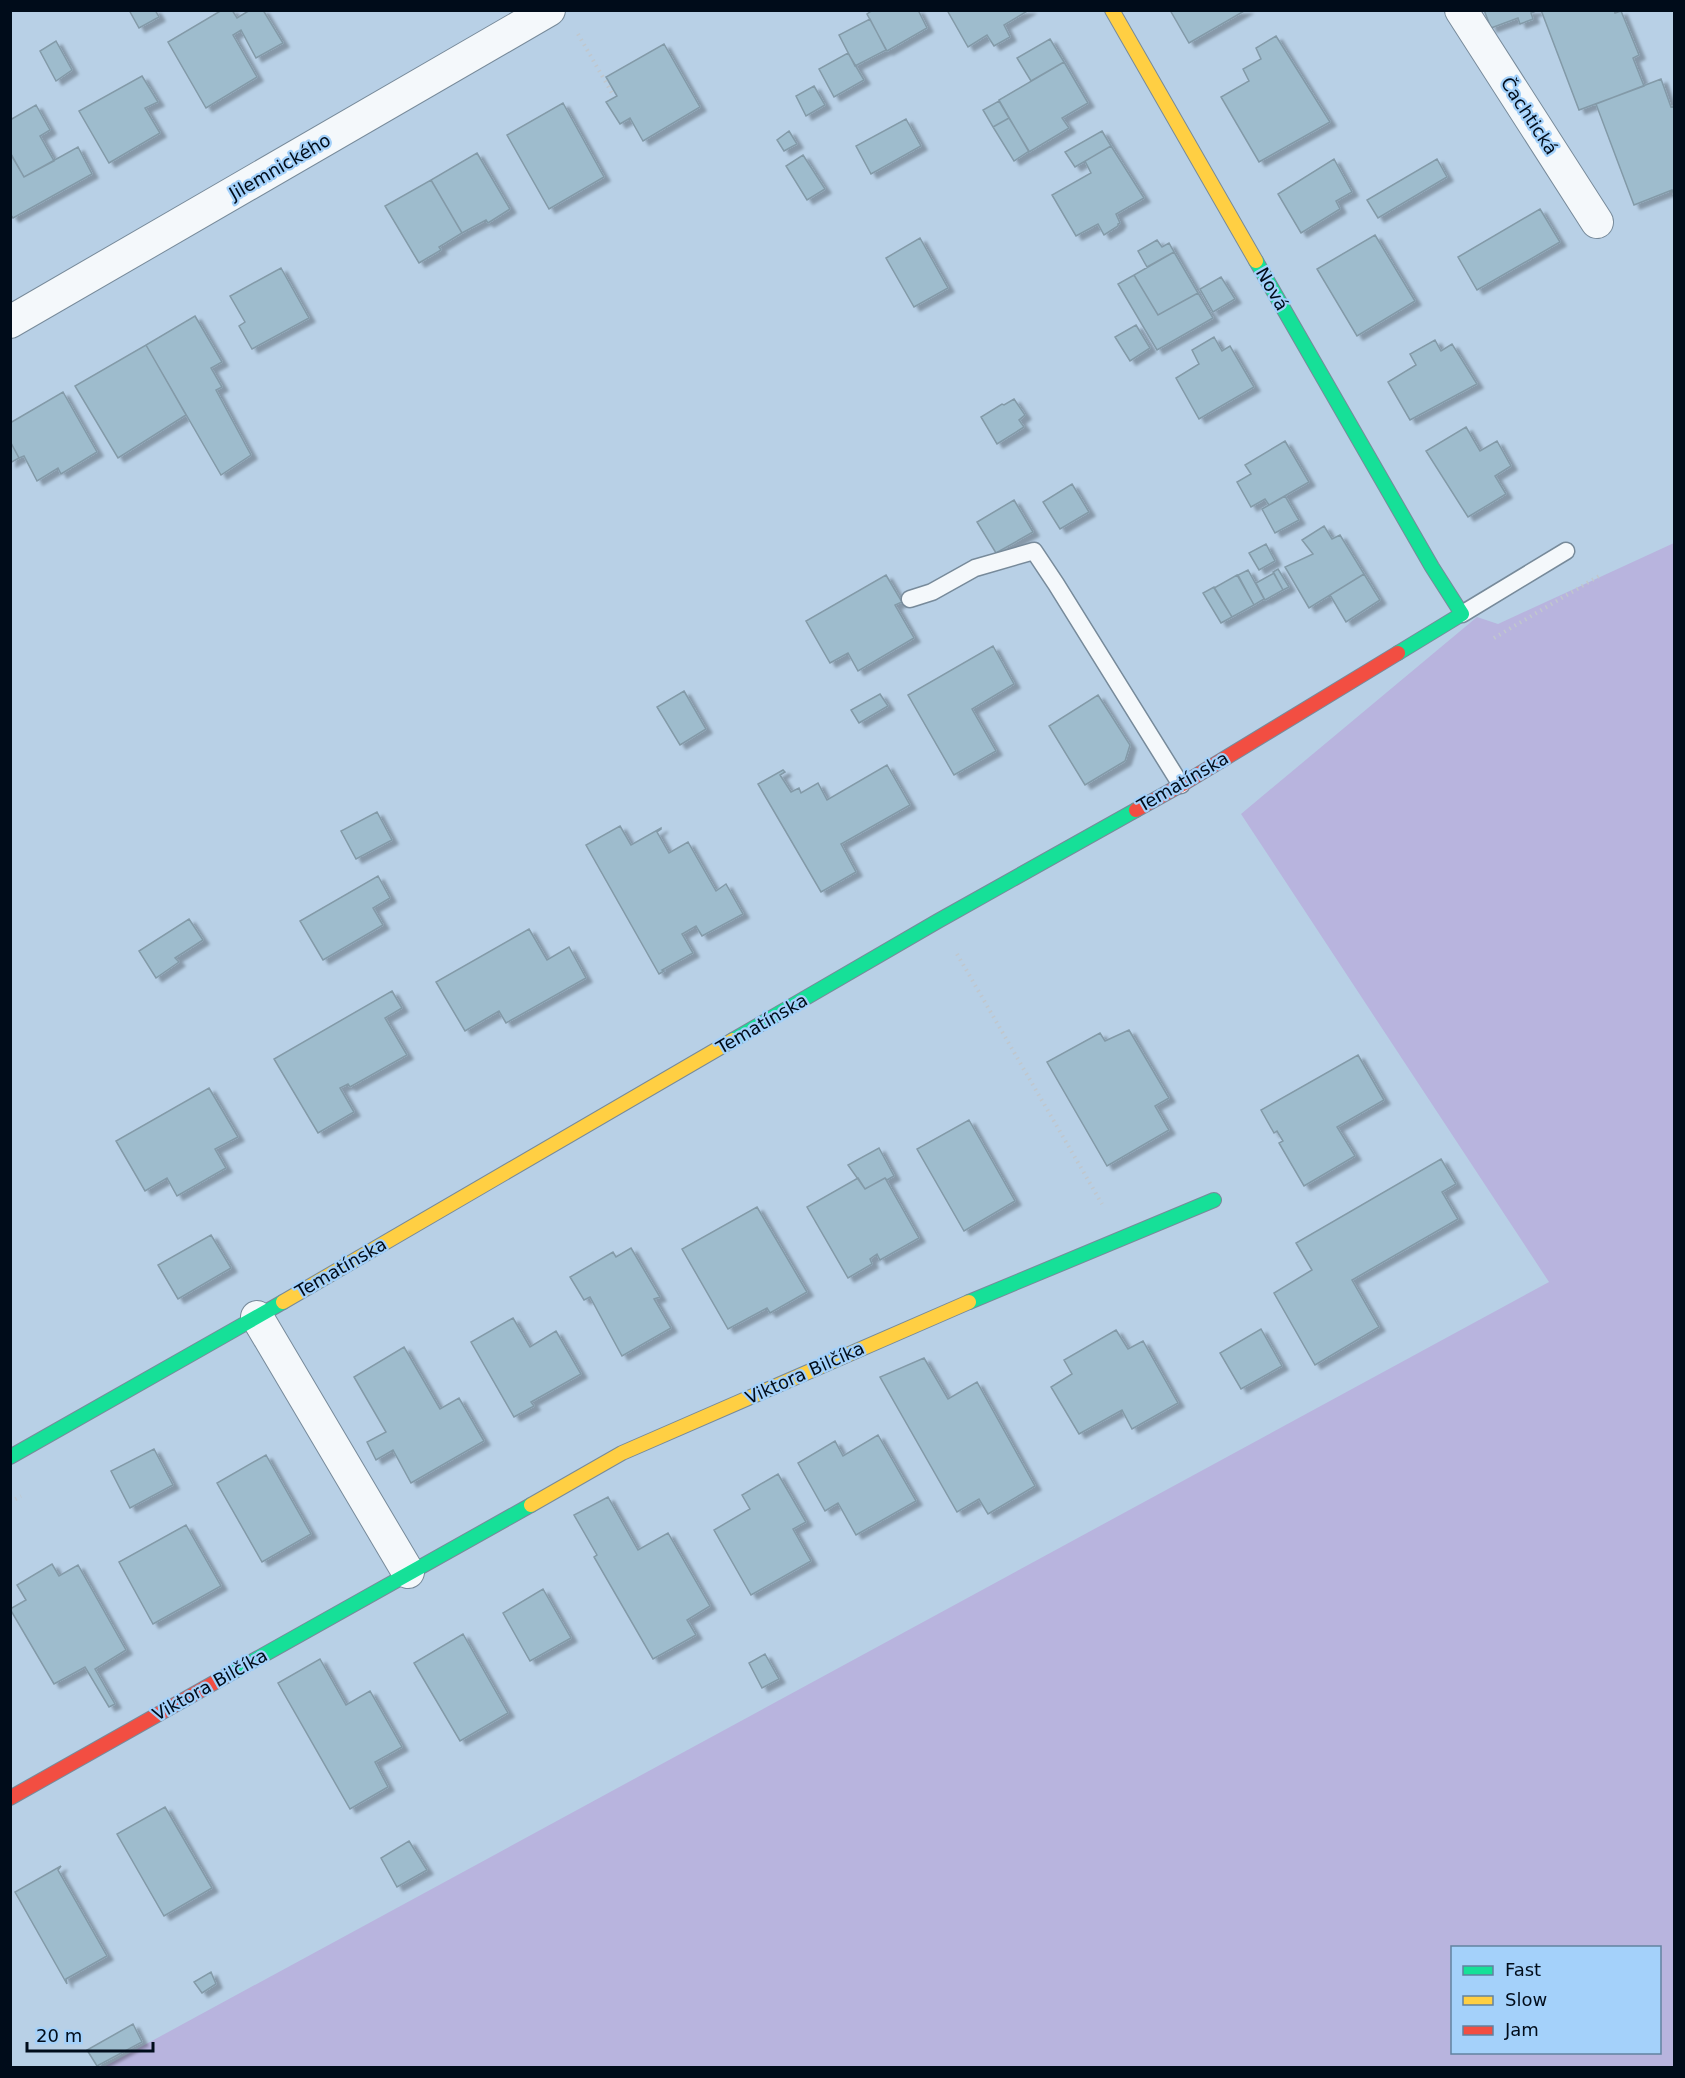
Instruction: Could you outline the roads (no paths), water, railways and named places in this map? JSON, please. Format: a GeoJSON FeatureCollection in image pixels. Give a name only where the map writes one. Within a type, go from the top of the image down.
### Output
{"type":"FeatureCollection","features":[{"type":"Feature","properties":{"kind":"street","name":"Jilemnického"},"geometry":{"type":"LineString","coordinates":[[10,322],[549,10]]}},
{"type":"Feature","properties":{"kind":"street","name":"Nová"},"geometry":{"type":"LineString","coordinates":[[1112,10],[1432,567],[1462,615]]}},
{"type":"Feature","properties":{"kind":"street","name":"Čachtická"},"geometry":{"type":"LineString","coordinates":[[1461,10],[1597,222]]}},
{"type":"Feature","properties":{"kind":"street","name":"Tematínska"},"geometry":{"type":"LineString","coordinates":[[10,1457],[256,1317],[938,921],[1181,785],[1462,615]]}},
{"type":"Feature","properties":{"kind":"street","name":"Viktora Bilčíka"},"geometry":{"type":"LineString","coordinates":[[10,1798],[622,1453],[896,1333],[1214,1200]]}},
{"type":"Feature","properties":{"kind":"street"},"geometry":{"type":"LineString","coordinates":[[256,1317],[408,1572]]}},
{"type":"Feature","properties":{"kind":"lane"},"geometry":{"type":"LineString","coordinates":[[910,599],[932,592],[975,568],[1034,551],[1181,785]]}},
{"type":"Feature","properties":{"kind":"lane"},"geometry":{"type":"LineString","coordinates":[[1462,615],[1566,551]]}}]}
